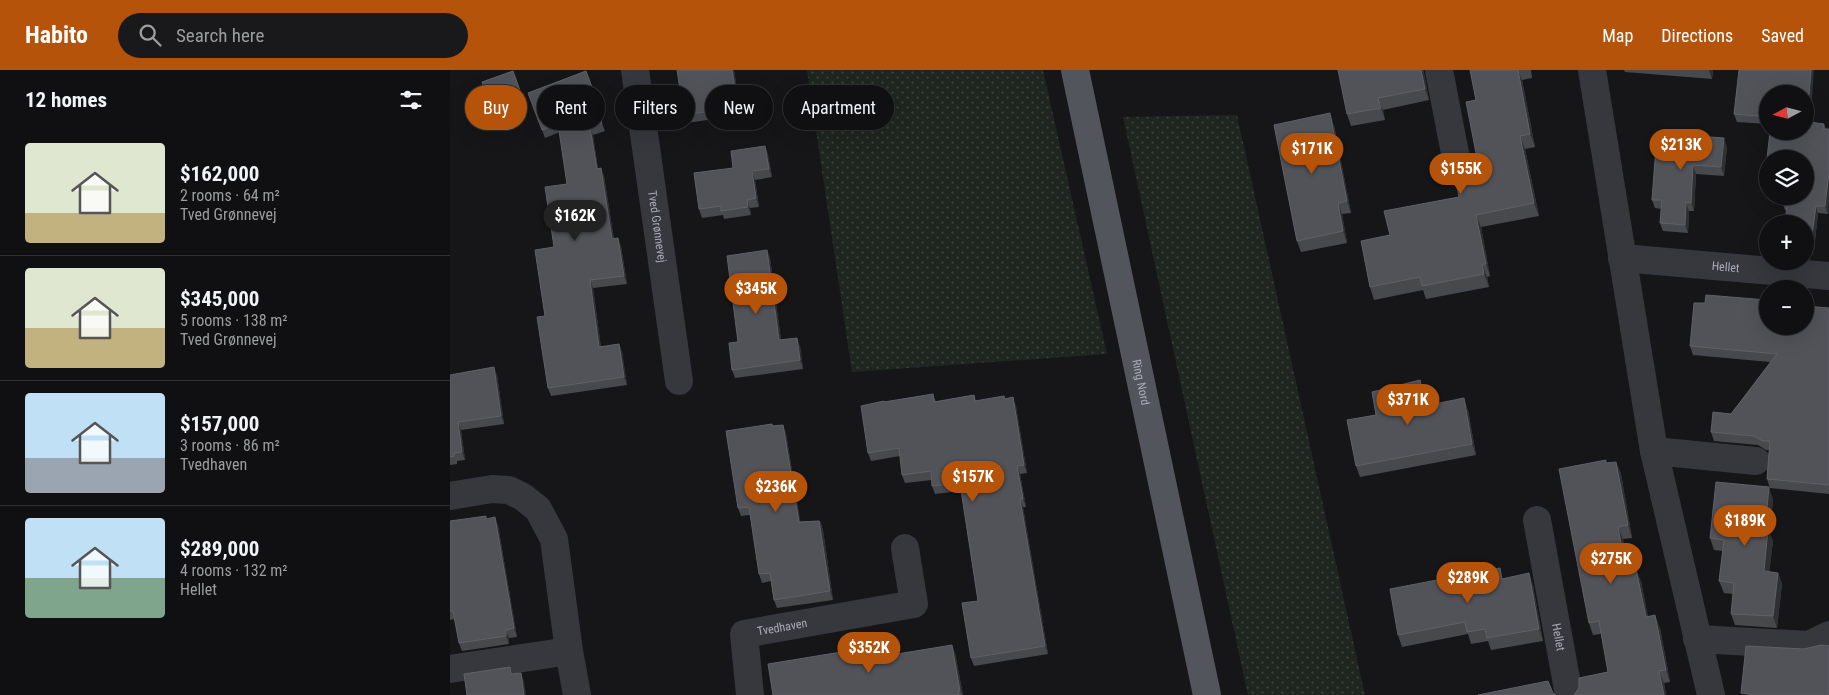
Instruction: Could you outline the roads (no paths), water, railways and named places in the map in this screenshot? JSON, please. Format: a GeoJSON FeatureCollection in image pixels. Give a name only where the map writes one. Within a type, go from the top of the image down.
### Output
{"type":"FeatureCollection","features":[{"type":"Feature","properties":{"kind":"main road","name":"Ring Nord"},"geometry":{"type":"LineString","coordinates":[[1075,70],[1207,695]]}},
{"type":"Feature","properties":{"kind":"street","name":"Tved Grønnevej"},"geometry":{"type":"LineString","coordinates":[[635,70],[679,381]]}},
{"type":"Feature","properties":{"kind":"street"},"geometry":{"type":"LineString","coordinates":[[1439,70],[1458,170]]}},
{"type":"Feature","properties":{"kind":"street"},"geometry":{"type":"LineString","coordinates":[[1592,70],[1654,451],[1711,695]]}},
{"type":"Feature","properties":{"kind":"street","name":"Hellet"},"geometry":{"type":"LineString","coordinates":[[1622,258],[1829,276]]}},
{"type":"Feature","properties":{"kind":"street"},"geometry":{"type":"LineString","coordinates":[[1654,451],[1756,461]]}},
{"type":"Feature","properties":{"kind":"street"},"geometry":{"type":"LineString","coordinates":[[450,496],[492,489],[509,490],[522,497],[538,510],[554,539],[577,695]]}},
{"type":"Feature","properties":{"kind":"street","name":"Hellet"},"geometry":{"type":"LineString","coordinates":[[1537,520],[1570,695]]}},
{"type":"Feature","properties":{"kind":"street","name":"Tvedhaven"},"geometry":{"type":"LineString","coordinates":[[750,695],[744,634],[914,604],[905,548]]}},
{"type":"Feature","properties":{"kind":"street"},"geometry":{"type":"LineString","coordinates":[[1697,639],[1809,645],[1829,635]]}},
{"type":"Feature","properties":{"kind":"street"},"geometry":{"type":"LineString","coordinates":[[450,668],[569,651]]}}]}
